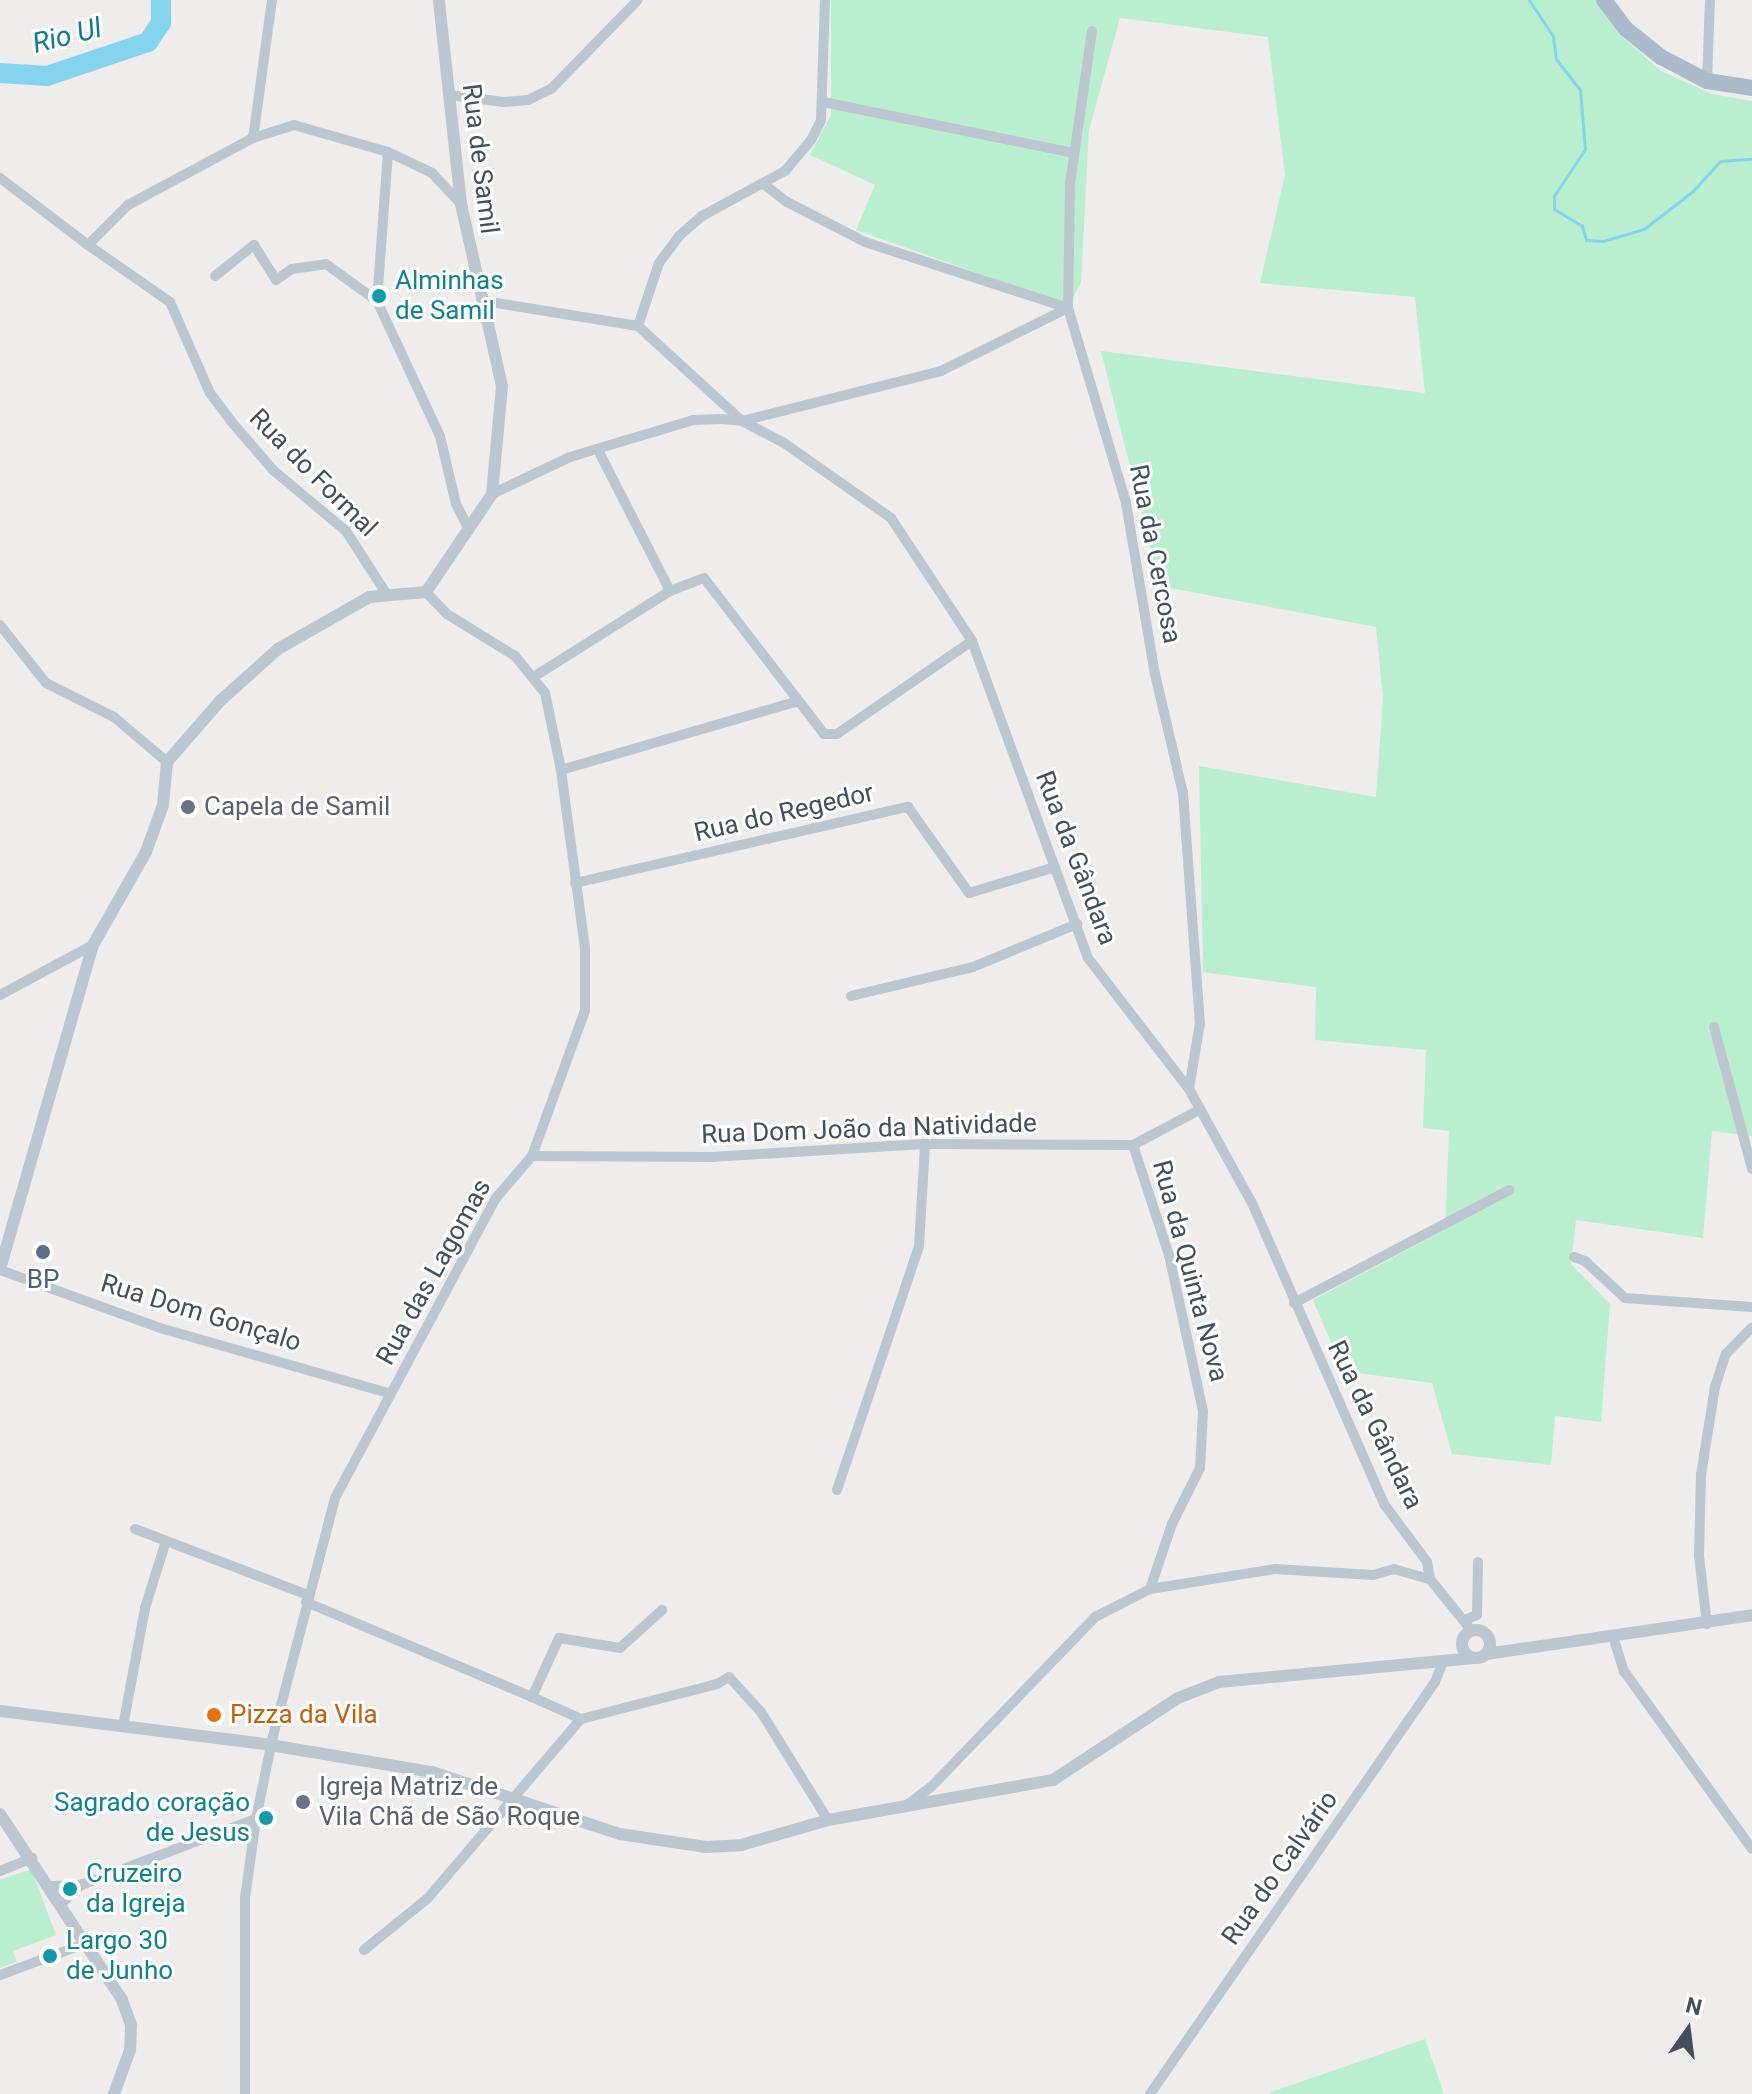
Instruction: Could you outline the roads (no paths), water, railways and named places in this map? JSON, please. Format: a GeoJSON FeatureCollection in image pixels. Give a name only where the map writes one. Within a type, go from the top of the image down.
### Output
{"type":"FeatureCollection","features":[{"type":"Feature","properties":{"kind":"main road"},"geometry":{"type":"LineString","coordinates":[[1604,0],[1626,29],[1661,57],[1707,81],[1752,88]]}},
{"type":"Feature","properties":{"kind":"street"},"geometry":{"type":"LineString","coordinates":[[253,138],[272,0]]}},
{"type":"Feature","properties":{"kind":"street"},"geometry":{"type":"LineString","coordinates":[[449,95],[504,102],[528,100],[551,89],[638,0]]}},
{"type":"Feature","properties":{"kind":"street"},"geometry":{"type":"LineString","coordinates":[[638,326],[659,263],[679,236],[734,196],[765,185],[811,140],[823,102],[825,0]]}},
{"type":"Feature","properties":{"kind":"street"},"geometry":{"type":"LineString","coordinates":[[1707,81],[1710,0]]}},
{"type":"Feature","properties":{"kind":"street","name":"Rua de Samil"},"geometry":{"type":"LineString","coordinates":[[426,592],[492,494],[502,386],[484,301],[475,281],[461,204],[436,2]]}},
{"type":"Feature","properties":{"kind":"street","name":"Rua da Cercosa"},"geometry":{"type":"LineString","coordinates":[[1092,31],[1073,153],[1068,308],[1126,503],[1155,674],[1183,793],[1200,1023],[1189,1089]]}},
{"type":"Feature","properties":{"kind":"street"},"geometry":{"type":"LineString","coordinates":[[823,102],[1073,153]]}},
{"type":"Feature","properties":{"kind":"street"},"geometry":{"type":"LineString","coordinates":[[88,245],[128,205],[253,138],[294,125],[388,152],[432,173],[461,204]]}},
{"type":"Feature","properties":{"kind":"street"},"geometry":{"type":"LineString","coordinates":[[377,301],[388,152]]}},
{"type":"Feature","properties":{"kind":"street","name":"Rua do Formal"},"geometry":{"type":"LineString","coordinates":[[0,178],[170,302],[210,393],[230,420],[273,470],[346,531],[386,593]]}},
{"type":"Feature","properties":{"kind":"street"},"geometry":{"type":"LineString","coordinates":[[765,185],[865,242],[1068,308]]}},
{"type":"Feature","properties":{"kind":"street"},"geometry":{"type":"LineString","coordinates":[[215,276],[254,245],[276,280],[292,269],[326,264],[377,301],[440,436],[456,504],[469,530]]}},
{"type":"Feature","properties":{"kind":"street"},"geometry":{"type":"LineString","coordinates":[[484,301],[638,326],[742,421],[941,371],[1068,308]]}},
{"type":"Feature","properties":{"kind":"street","name":"Rua da Gândara"},"geometry":{"type":"LineString","coordinates":[[492,494],[557,462],[693,420],[742,421],[822,467],[891,518],[972,641],[1052,868],[1077,924],[1088,958],[1116,999],[1189,1089],[1252,1203],[1384,1504],[1427,1562],[1430,1579],[1468,1625]]}},
{"type":"Feature","properties":{"kind":"street"},"geometry":{"type":"LineString","coordinates":[[598,450],[670,591]]}},
{"type":"Feature","properties":{"kind":"street"},"geometry":{"type":"LineString","coordinates":[[535,676],[670,591],[704,578],[824,734],[837,734],[972,641]]}},
{"type":"Feature","properties":{"kind":"street"},"geometry":{"type":"LineString","coordinates":[[0,1270],[4,1236],[93,945],[146,852],[163,805],[167,762],[255,665],[324,621],[386,593],[426,592]]}},
{"type":"Feature","properties":{"kind":"street","name":"Rua das Lagomas"},"geometry":{"type":"LineString","coordinates":[[245,2094],[245,1898],[256,1819],[271,1745],[335,1498],[496,1198],[532,1156],[585,1010],[585,948],[561,770],[545,693],[535,676],[515,656],[447,614],[426,592]]}},
{"type":"Feature","properties":{"kind":"street"},"geometry":{"type":"LineString","coordinates":[[0,625],[46,683],[114,717],[167,762]]}},
{"type":"Feature","properties":{"kind":"street"},"geometry":{"type":"LineString","coordinates":[[561,770],[798,701]]}},
{"type":"Feature","properties":{"kind":"street","name":"Rua do Regedor"},"geometry":{"type":"LineString","coordinates":[[575,883],[908,807],[969,893],[1052,868]]}},
{"type":"Feature","properties":{"kind":"street"},"geometry":{"type":"LineString","coordinates":[[851,996],[973,967],[1077,924]]}},
{"type":"Feature","properties":{"kind":"street"},"geometry":{"type":"LineString","coordinates":[[0,995],[93,945]]}},
{"type":"Feature","properties":{"kind":"street"},"geometry":{"type":"LineString","coordinates":[[1714,1027],[1752,1169]]}},
{"type":"Feature","properties":{"kind":"street","name":"Rua Dom João da Natividade"},"geometry":{"type":"LineString","coordinates":[[532,1156],[711,1157],[925,1144],[1133,1145],[1199,1110]]}},
{"type":"Feature","properties":{"kind":"street"},"geometry":{"type":"LineString","coordinates":[[837,1490],[919,1246],[925,1144]]}},
{"type":"Feature","properties":{"kind":"street","name":"Rua da Quinta Nova"},"geometry":{"type":"LineString","coordinates":[[1133,1145],[1180,1297],[1203,1411],[1200,1468],[1172,1524],[1150,1589]]}},
{"type":"Feature","properties":{"kind":"street"},"geometry":{"type":"LineString","coordinates":[[1294,1303],[1509,1190]]}},
{"type":"Feature","properties":{"kind":"street"},"geometry":{"type":"LineString","coordinates":[[1574,1257],[1585,1261],[1625,1298],[1752,1307]]}},
{"type":"Feature","properties":{"kind":"street","name":"Rua Dom Gonçalo"},"geometry":{"type":"LineString","coordinates":[[0,1270],[160,1328],[391,1394]]}},
{"type":"Feature","properties":{"kind":"street"},"geometry":{"type":"LineString","coordinates":[[1707,1624],[1699,1556],[1701,1475],[1715,1387],[1726,1354],[1752,1327]]}},
{"type":"Feature","properties":{"kind":"street"},"geometry":{"type":"LineString","coordinates":[[135,1529],[307,1599],[581,1719]]}},
{"type":"Feature","properties":{"kind":"street"},"geometry":{"type":"LineString","coordinates":[[123,1726],[145,1608],[166,1541]]}},
{"type":"Feature","properties":{"kind":"street"},"geometry":{"type":"LineString","coordinates":[[1442,1665],[1462,1644],[1468,1625],[1477,1615],[1478,1562]]}},
{"type":"Feature","properties":{"kind":"street"},"geometry":{"type":"LineString","coordinates":[[905,1806],[932,1786],[1095,1617],[1150,1589],[1275,1569],[1373,1575],[1394,1569],[1430,1579]]}},
{"type":"Feature","properties":{"kind":"street"},"geometry":{"type":"LineString","coordinates":[[532,1697],[559,1638],[620,1648],[662,1610]]}},
{"type":"Feature","properties":{"kind":"street"},"geometry":{"type":"LineString","coordinates":[[0,1711],[271,1745],[432,1772],[620,1834],[706,1847],[741,1845],[828,1820],[1053,1780],[1178,1698],[1219,1682],[1271,1673],[1442,1665],[1517,1646],[1707,1624],[1752,1615]]}},
{"type":"Feature","properties":{"kind":"street"},"geometry":{"type":"LineString","coordinates":[[1468,1625],[1490,1638],[1517,1646]]}},
{"type":"Feature","properties":{"kind":"street"},"geometry":{"type":"LineString","coordinates":[[1613,1636],[1624,1671],[1752,1849]]}},
{"type":"Feature","properties":{"kind":"street"},"geometry":{"type":"LineString","coordinates":[[1480,1656],[1490,1638]]}},
{"type":"Feature","properties":{"kind":"street"},"geometry":{"type":"LineString","coordinates":[[1462,1644],[1480,1656]]}},
{"type":"Feature","properties":{"kind":"street","name":"Rua do Calvário"},"geometry":{"type":"LineString","coordinates":[[1150,2094],[1435,1682],[1442,1665]]}},
{"type":"Feature","properties":{"kind":"street"},"geometry":{"type":"LineString","coordinates":[[364,1950],[428,1898],[511,1796],[581,1719],[717,1684],[729,1677],[761,1712],[828,1820]]}},
{"type":"Feature","properties":{"kind":"street"},"geometry":{"type":"LineString","coordinates":[[0,1814],[33,1858],[87,1943],[131,2025],[130,2050],[114,2094]]}},
{"type":"Feature","properties":{"kind":"street"},"geometry":{"type":"LineString","coordinates":[[55,1895],[256,1819]]}},
{"type":"Feature","properties":{"kind":"street"},"geometry":{"type":"LineString","coordinates":[[0,1871],[33,1858]]}},
{"type":"Feature","properties":{"kind":"street"},"geometry":{"type":"LineString","coordinates":[[55,1895],[81,1885]]}},
{"type":"Feature","properties":{"kind":"street"},"geometry":{"type":"LineString","coordinates":[[0,1975],[87,1943]]}},
{"type":"Feature","properties":{"kind":"waterway","name":"Rio Ul"},"geometry":{"type":"LineString","coordinates":[[0,73],[47,76],[148,42],[161,23],[161,0]]}},
{"type":"Feature","properties":{"kind":"waterway"},"geometry":{"type":"LineString","coordinates":[[1529,0],[1553,36],[1556,59],[1580,90],[1585,149],[1554,196],[1554,209],[1582,226],[1586,240],[1603,241],[1644,229],[1693,191],[1720,161],[1752,159]]}},
{"type":"Feature","properties":{"kind":"place","name":"Alminhas de Samil"},"geometry":{"type":"Point","coordinates":[379,296]}},
{"type":"Feature","properties":{"kind":"place","name":"Capela de Samil"},"geometry":{"type":"Point","coordinates":[188,807]}},
{"type":"Feature","properties":{"kind":"place","name":"BP"},"geometry":{"type":"Point","coordinates":[43,1252]}},
{"type":"Feature","properties":{"kind":"place","name":"Pizza da Vila"},"geometry":{"type":"Point","coordinates":[214,1715]}},
{"type":"Feature","properties":{"kind":"place","name":"Igreja Matriz de Vila Chã de São Roque"},"geometry":{"type":"Point","coordinates":[303,1802]}},
{"type":"Feature","properties":{"kind":"place","name":"Sagrado coração de Jesus"},"geometry":{"type":"Point","coordinates":[266,1818]}},
{"type":"Feature","properties":{"kind":"place","name":"Cruzeiro da Igreja"},"geometry":{"type":"Point","coordinates":[70,1889]}},
{"type":"Feature","properties":{"kind":"place","name":"Largo 30 de Junho"},"geometry":{"type":"Point","coordinates":[50,1956]}}]}
